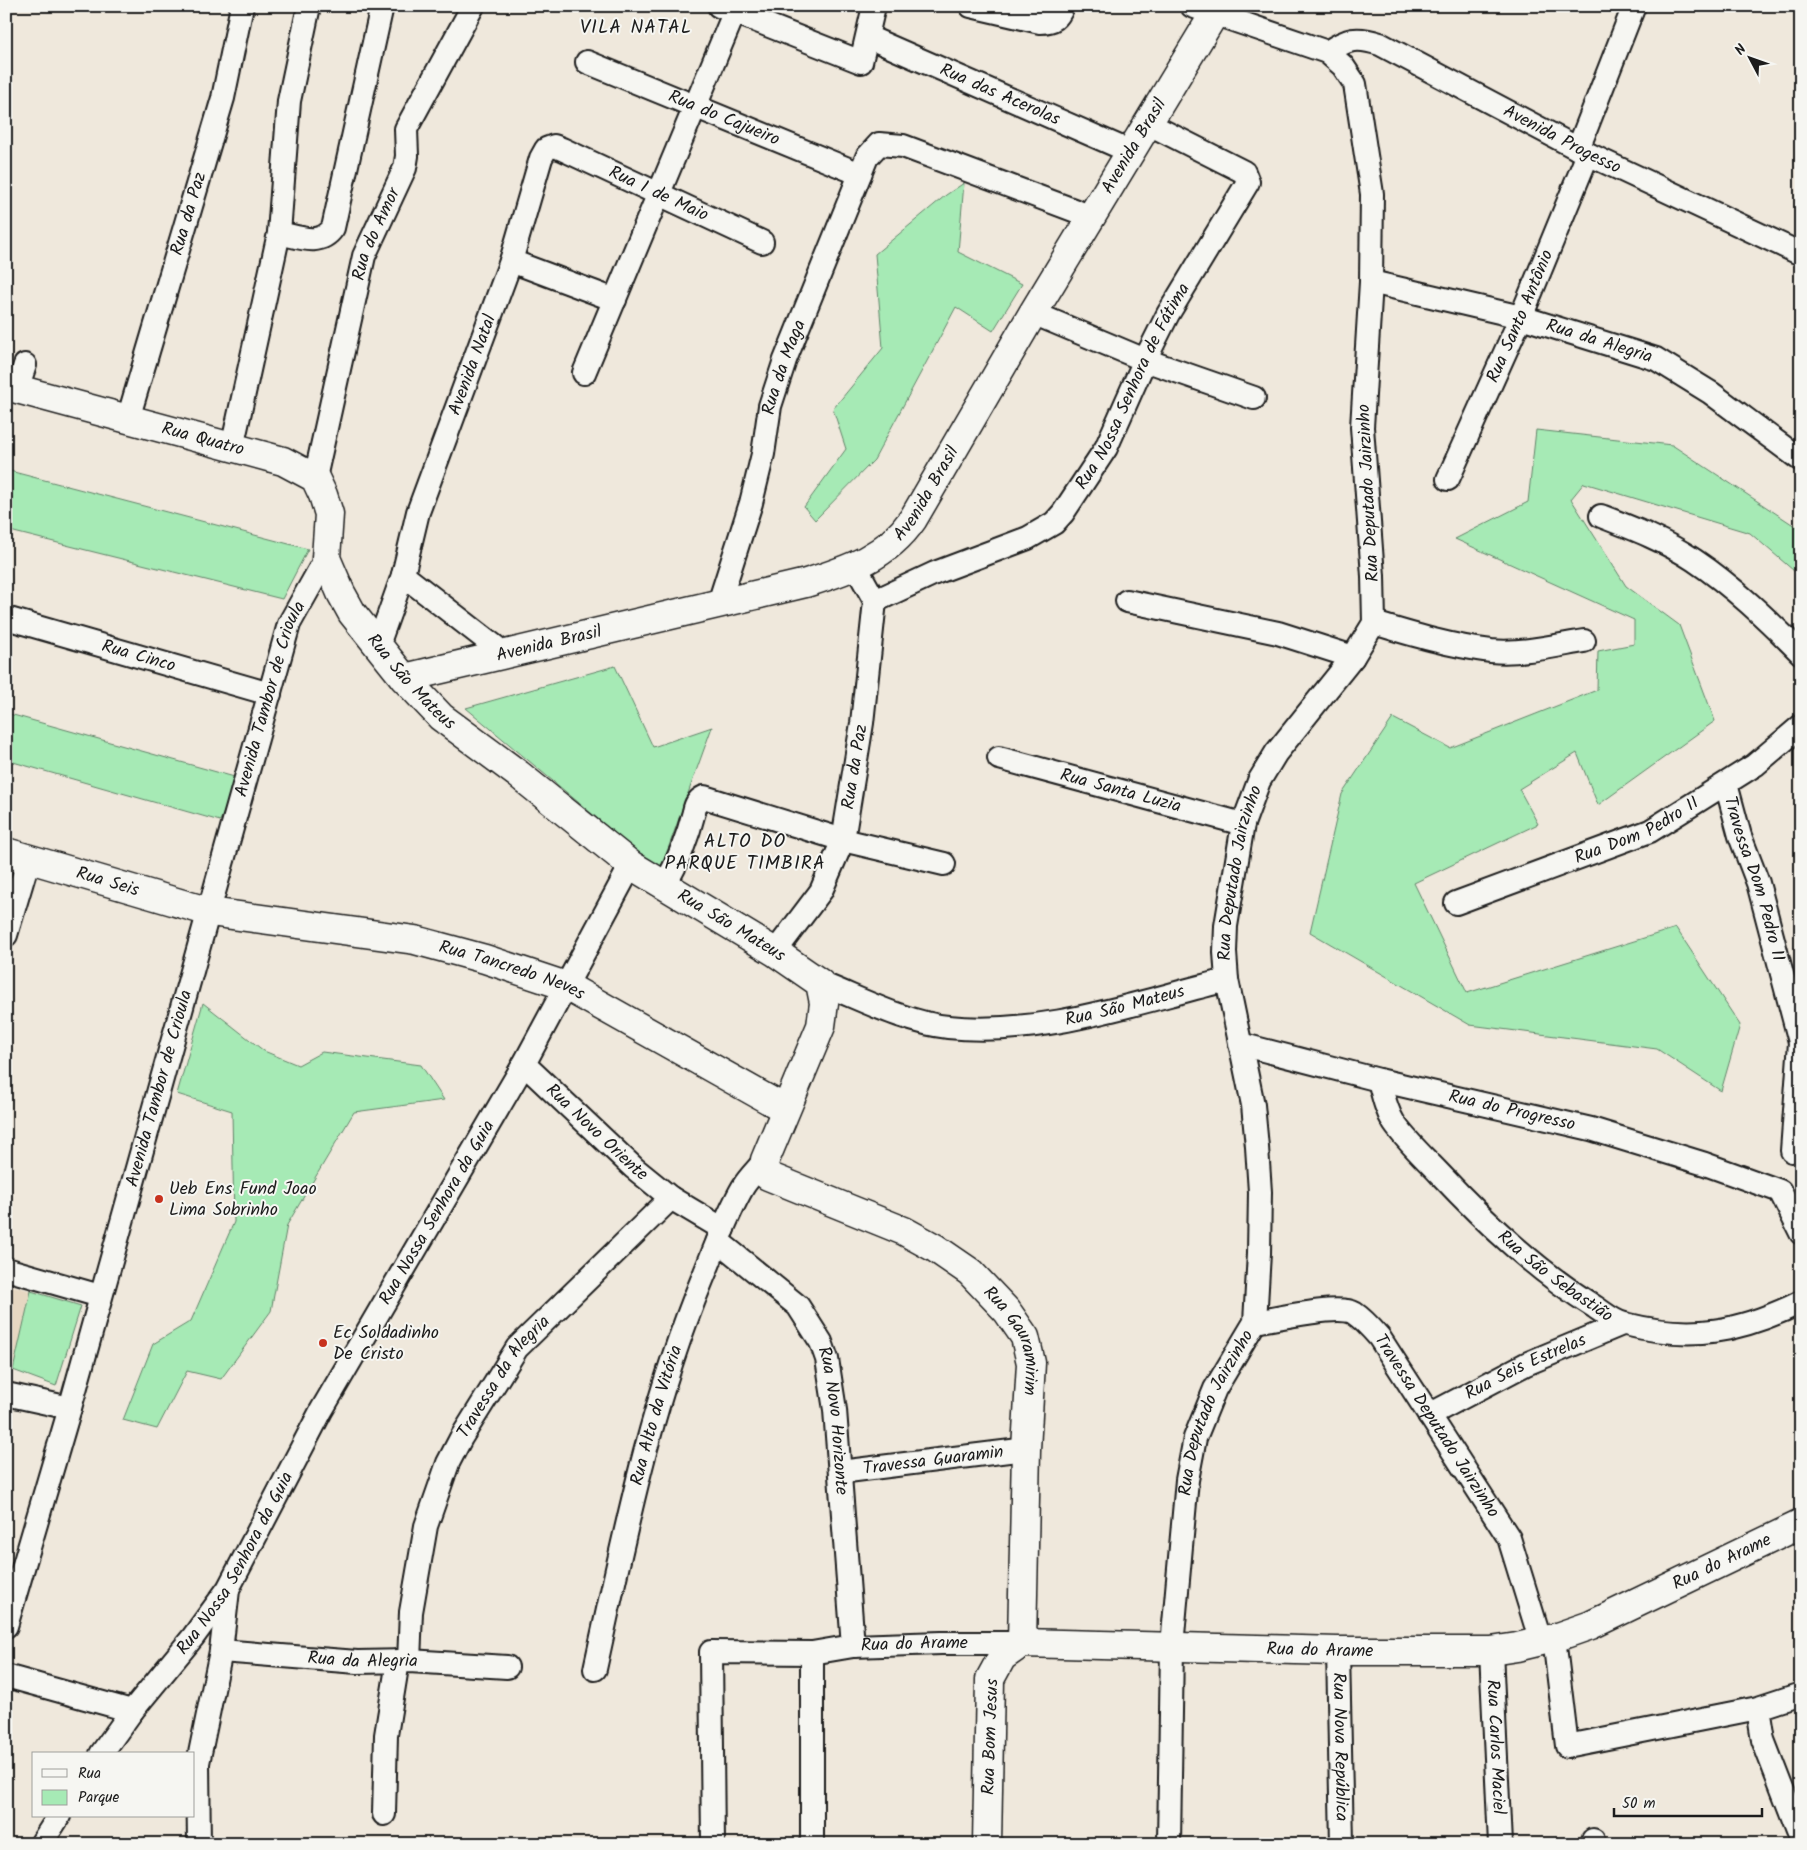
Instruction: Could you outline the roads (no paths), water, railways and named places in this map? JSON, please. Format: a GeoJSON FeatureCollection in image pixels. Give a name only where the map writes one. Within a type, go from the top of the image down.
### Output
{"type":"FeatureCollection","features":[{"type":"Feature","properties":{"kind":"main road","name":"Avenida Brasil"},"geometry":{"type":"LineString","coordinates":[[404,678],[806,583],[871,559],[897,539],[913,519],[1033,313],[1149,124],[1209,9]]}},
{"type":"Feature","properties":{"kind":"main road","name":"Rua Quatro"},"geometry":{"type":"LineString","coordinates":[[16,380],[128,419],[283,461],[315,478]]}},
{"type":"Feature","properties":{"kind":"main road"},"geometry":{"type":"LineString","coordinates":[[315,478],[329,514],[326,558]]}},
{"type":"Feature","properties":{"kind":"main road","name":"Rua São Mateus"},"geometry":{"type":"LineString","coordinates":[[326,558],[352,613],[404,678],[441,717],[518,774],[632,865],[775,952],[820,983]]}},
{"type":"Feature","properties":{"kind":"main road","name":"Rua Seis"},"geometry":{"type":"LineString","coordinates":[[18,855],[210,912]]}},
{"type":"Feature","properties":{"kind":"main road","name":"Rua Tancredo Neves"},"geometry":{"type":"LineString","coordinates":[[210,912],[415,940],[485,958],[566,986],[786,1109]]}},
{"type":"Feature","properties":{"kind":"main road","name":"Rua Alto da Vitória"},"geometry":{"type":"LineString","coordinates":[[762,1170],[821,1026],[824,1003],[820,983]]}},
{"type":"Feature","properties":{"kind":"main road","name":"Rua Gauramirim"},"geometry":{"type":"LineString","coordinates":[[762,1170],[904,1231],[935,1248],[970,1272],[1007,1311],[1025,1337],[1031,1363],[1026,1449],[1022,1643]]}},
{"type":"Feature","properties":{"kind":"main road","name":"Rua do Arame"},"geometry":{"type":"LineString","coordinates":[[1022,1643],[1338,1652],[1491,1650],[1548,1640],[1617,1613],[1801,1524]]}},
{"type":"Feature","properties":{"kind":"main road","name":"Rua Bom Jesus"},"geometry":{"type":"LineString","coordinates":[[987,1844],[990,1679],[1002,1657],[1022,1643]]}},
{"type":"Feature","properties":{"kind":"street","name":"Rua da Paz"},"geometry":{"type":"LineString","coordinates":[[128,419],[223,98],[242,6]]}},
{"type":"Feature","properties":{"kind":"street"},"geometry":{"type":"LineString","coordinates":[[232,448],[279,233],[289,101],[309,6]]}},
{"type":"Feature","properties":{"kind":"street"},"geometry":{"type":"LineString","coordinates":[[279,233],[319,240],[327,237],[333,228],[382,6]]}},
{"type":"Feature","properties":{"kind":"street","name":"Rua do Amor"},"geometry":{"type":"LineString","coordinates":[[315,478],[364,256],[405,168],[408,156],[406,129],[474,6]]}},
{"type":"Feature","properties":{"kind":"street"},"geometry":{"type":"LineString","coordinates":[[584,373],[696,106],[730,8],[861,62],[874,6]]}},
{"type":"Feature","properties":{"kind":"street"},"geometry":{"type":"LineString","coordinates":[[971,6],[1040,22],[1050,22],[1058,18],[1063,6]]}},
{"type":"Feature","properties":{"kind":"street","name":"Rua Santo Antônio"},"geometry":{"type":"LineString","coordinates":[[1448,478],[1521,317],[1583,151],[1634,6]]}},
{"type":"Feature","properties":{"kind":"street","name":"Rua Deputado Jairzinho"},"geometry":{"type":"LineString","coordinates":[[1169,1844],[1172,1646],[1186,1480],[1195,1438],[1215,1389],[1255,1322],[1260,1192],[1253,1104],[1227,980],[1226,926],[1243,824],[1259,781],[1276,753],[1353,657],[1374,623],[1373,576],[1362,427],[1371,282],[1372,194],[1355,84],[1343,66],[1328,52],[1209,9]]}},
{"type":"Feature","properties":{"kind":"street","name":"Rua das Acerolas"},"geometry":{"type":"LineString","coordinates":[[868,37],[1131,152]]}},
{"type":"Feature","properties":{"kind":"street","name":"Avenida Progesso"},"geometry":{"type":"LineString","coordinates":[[1328,52],[1344,41],[1361,38],[1380,44],[1583,151],[1801,254]]}},
{"type":"Feature","properties":{"kind":"street","name":"Rua do Cajueiro"},"geometry":{"type":"LineString","coordinates":[[587,62],[860,174]]}},
{"type":"Feature","properties":{"kind":"street","name":"Rua Nossa Senhora de Fátima"},"geometry":{"type":"LineString","coordinates":[[875,601],[935,573],[1028,538],[1054,523],[1068,506],[1106,448],[1144,360],[1168,314],[1246,188],[1248,179],[1244,172],[1149,124]]}},
{"type":"Feature","properties":{"kind":"street","name":"Rua da Maga"},"geometry":{"type":"LineString","coordinates":[[719,603],[751,503],[763,454],[770,406],[785,360],[867,157],[879,144],[903,146],[1092,217]]}},
{"type":"Feature","properties":{"kind":"street","name":"Rua 1 de Maio"},"geometry":{"type":"LineString","coordinates":[[554,146],[762,242]]}},
{"type":"Feature","properties":{"kind":"street","name":"Avenida Natal"},"geometry":{"type":"LineString","coordinates":[[378,645],[403,574],[418,512],[511,261],[541,158],[546,149],[554,146]]}},
{"type":"Feature","properties":{"kind":"street"},"geometry":{"type":"LineString","coordinates":[[511,261],[615,300]]}},
{"type":"Feature","properties":{"kind":"street","name":"Rua da Alegria"},"geometry":{"type":"LineString","coordinates":[[1371,282],[1521,317],[1656,359],[1711,393],[1801,460]]}},
{"type":"Feature","properties":{"kind":"street"},"geometry":{"type":"LineString","coordinates":[[1033,313],[1144,360],[1254,398]]}},
{"type":"Feature","properties":{"kind":"street"},"geometry":{"type":"LineString","coordinates":[[1601,516],[1628,526],[1694,560],[1761,614],[1801,653]]}},
{"type":"Feature","properties":{"kind":"street","name":"Avenida Tambor de Crioula"},"geometry":{"type":"LineString","coordinates":[[6,1626],[70,1408],[289,624],[301,601],[313,586],[326,558]]}},
{"type":"Feature","properties":{"kind":"street"},"geometry":{"type":"LineString","coordinates":[[856,566],[875,601]]}},
{"type":"Feature","properties":{"kind":"street"},"geometry":{"type":"LineString","coordinates":[[403,574],[506,655]]}},
{"type":"Feature","properties":{"kind":"street","name":"Rua da Paz"},"geometry":{"type":"LineString","coordinates":[[775,952],[821,891],[843,840],[862,724],[875,601]]}},
{"type":"Feature","properties":{"kind":"street"},"geometry":{"type":"LineString","coordinates":[[1127,601],[1278,633],[1353,657]]}},
{"type":"Feature","properties":{"kind":"street","name":"Rua Cinco"},"geometry":{"type":"LineString","coordinates":[[6,618],[270,694]]}},
{"type":"Feature","properties":{"kind":"street"},"geometry":{"type":"LineString","coordinates":[[1374,623],[1427,640],[1492,651],[1518,650],[1584,641]]}},
{"type":"Feature","properties":{"kind":"street","name":"Rua Dom Pedro II"},"geometry":{"type":"LineString","coordinates":[[1456,903],[1650,831],[1755,765],[1801,726]]}},
{"type":"Feature","properties":{"kind":"street","name":"Rua Santa Luzia"},"geometry":{"type":"LineString","coordinates":[[999,758],[1243,824]]}},
{"type":"Feature","properties":{"kind":"street","name":"Travessa Dom Pedro II"},"geometry":{"type":"LineString","coordinates":[[1726,784],[1740,836],[1758,883],[1800,1042],[1792,1151]]}},
{"type":"Feature","properties":{"kind":"street"},"geometry":{"type":"LineString","coordinates":[[665,885],[682,856],[695,807],[700,798],[708,798],[843,840],[944,864]]}},
{"type":"Feature","properties":{"kind":"street"},"geometry":{"type":"LineString","coordinates":[[6,936],[18,855]]}},
{"type":"Feature","properties":{"kind":"street","name":"Rua Nossa Senhora da Guia"},"geometry":{"type":"LineString","coordinates":[[102,1752],[132,1711],[193,1638],[228,1589],[321,1411],[524,1064],[632,865]]}},
{"type":"Feature","properties":{"kind":"street","name":"Rua São Mateus"},"geometry":{"type":"LineString","coordinates":[[820,983],[901,1015],[947,1027],[993,1029],[1025,1027],[1063,1021],[1227,980]]}},
{"type":"Feature","properties":{"kind":"street","name":"Rua do Progresso"},"geometry":{"type":"LineString","coordinates":[[1240,1044],[1379,1080],[1591,1129],[1705,1164],[1780,1192],[1801,1233]]}},
{"type":"Feature","properties":{"kind":"street","name":"Rua Novo Oriente"},"geometry":{"type":"LineString","coordinates":[[524,1064],[634,1168],[671,1198]]}},
{"type":"Feature","properties":{"kind":"street","name":"Rua São Sebastião"},"geometry":{"type":"LineString","coordinates":[[1379,1080],[1393,1121],[1454,1189],[1532,1263],[1560,1285],[1622,1324],[1679,1333],[1708,1333],[1768,1318],[1801,1302]]}},
{"type":"Feature","properties":{"kind":"street","name":"Rua Alto da Vitória"},"geometry":{"type":"LineString","coordinates":[[595,1669],[628,1515],[654,1416],[689,1312],[720,1235],[743,1187],[762,1170]]}},
{"type":"Feature","properties":{"kind":"street"},"geometry":{"type":"LineString","coordinates":[[671,1198],[720,1235]]}},
{"type":"Feature","properties":{"kind":"street","name":"Travessa da Alegria"},"geometry":{"type":"LineString","coordinates":[[384,1814],[386,1735],[403,1661],[426,1526],[445,1472],[460,1438],[517,1348],[671,1198]]}},
{"type":"Feature","properties":{"kind":"street","name":"Rua Novo Horizonte"},"geometry":{"type":"LineString","coordinates":[[720,1235],[798,1306],[821,1342],[827,1359],[835,1410],[854,1646]]}},
{"type":"Feature","properties":{"kind":"street"},"geometry":{"type":"LineString","coordinates":[[6,1269],[100,1296]]}},
{"type":"Feature","properties":{"kind":"street","name":"Travessa Deputado Jairzinho"},"geometry":{"type":"LineString","coordinates":[[1255,1322],[1333,1310],[1346,1310],[1355,1314],[1379,1337],[1509,1538],[1548,1640],[1567,1746],[1758,1708],[1801,1694]]}},
{"type":"Feature","properties":{"kind":"street","name":"Rua Seis Estrelas"},"geometry":{"type":"LineString","coordinates":[[1429,1415],[1526,1364],[1622,1324]]}},
{"type":"Feature","properties":{"kind":"street"},"geometry":{"type":"LineString","coordinates":[[6,1394],[70,1408]]}},
{"type":"Feature","properties":{"kind":"street","name":"Travessa Guaramin"},"geometry":{"type":"LineString","coordinates":[[840,1472],[1026,1449]]}},
{"type":"Feature","properties":{"kind":"street"},"geometry":{"type":"LineString","coordinates":[[199,1844],[198,1763],[221,1651],[228,1589]]}},
{"type":"Feature","properties":{"kind":"street","name":"Rua do Arame"},"geometry":{"type":"LineString","coordinates":[[812,1653],[854,1646],[1022,1643]]}},
{"type":"Feature","properties":{"kind":"street","name":"Rua Carlos Maciel"},"geometry":{"type":"LineString","coordinates":[[1491,1650],[1500,1844]]}},
{"type":"Feature","properties":{"kind":"street","name":"Rua da Alegria"},"geometry":{"type":"LineString","coordinates":[[221,1651],[357,1662],[403,1661],[507,1667]]}},
{"type":"Feature","properties":{"kind":"street"},"geometry":{"type":"LineString","coordinates":[[713,1844],[711,1652],[812,1653],[812,1844]]}},
{"type":"Feature","properties":{"kind":"street","name":"Rua Nova República"},"geometry":{"type":"LineString","coordinates":[[1338,1652],[1342,1844]]}},
{"type":"Feature","properties":{"kind":"street"},"geometry":{"type":"LineString","coordinates":[[6,1676],[132,1711]]}},
{"type":"Feature","properties":{"kind":"street"},"geometry":{"type":"LineString","coordinates":[[1758,1708],[1769,1758],[1801,1839],[1794,1844]]}},
{"type":"Feature","properties":{"kind":"street"},"geometry":{"type":"LineString","coordinates":[[41,1844],[58,1818]]}},
{"type":"Feature","properties":{"kind":"place","name":"Ueb Ens Fund Joao Lima Sobrinho"},"geometry":{"type":"Point","coordinates":[159,1199]}},
{"type":"Feature","properties":{"kind":"place","name":"Ec Soldadinho De Cristo"},"geometry":{"type":"Point","coordinates":[323,1343]}},
{"type":"Feature","properties":{"kind":"district","name":"VILA NATAL"},"geometry":{"type":"Point","coordinates":[636,28]}},
{"type":"Feature","properties":{"kind":"district","name":"ALTO DO PARQUE TIMBIRA"},"geometry":{"type":"Point","coordinates":[745,853]}}]}
